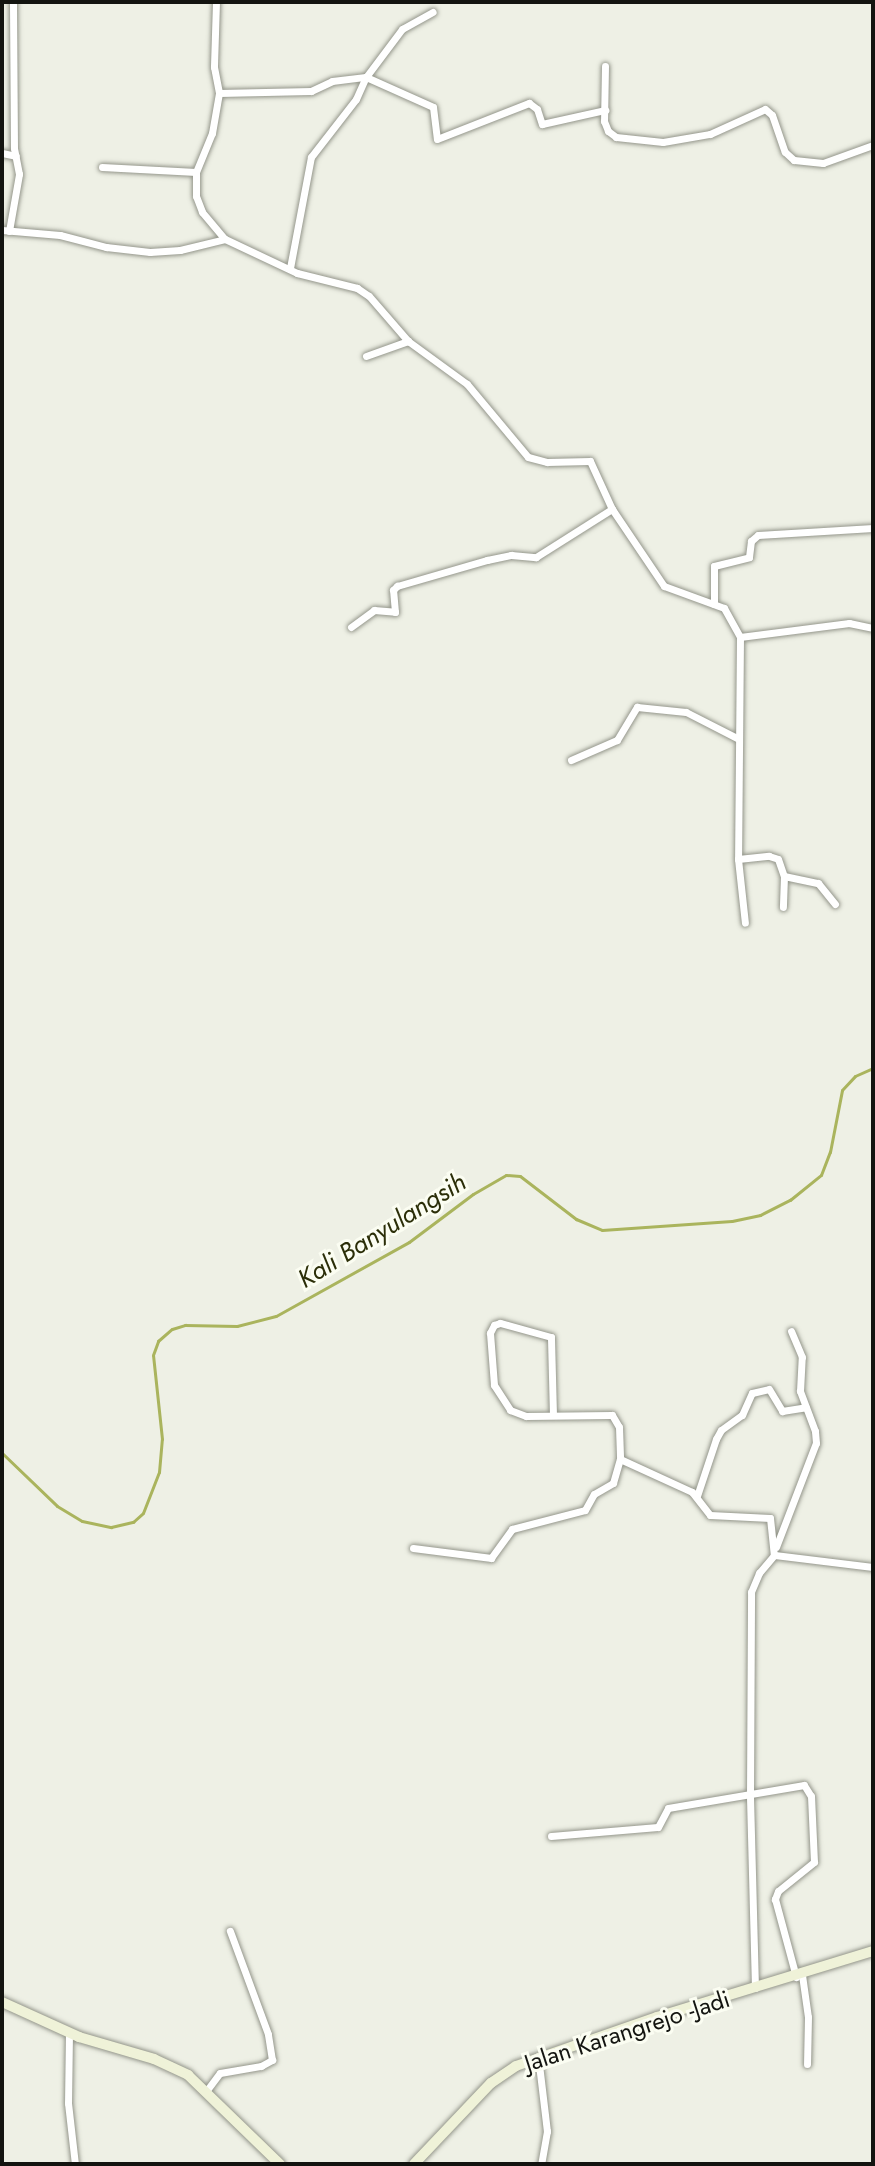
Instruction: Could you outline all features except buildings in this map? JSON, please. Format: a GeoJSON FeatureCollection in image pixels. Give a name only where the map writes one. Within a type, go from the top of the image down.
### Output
{"type":"FeatureCollection","features":[{"type":"Feature","properties":{"kind":"street"},"geometry":{"type":"LineString","coordinates":[[13,2],[19,174],[5,230],[60,235],[106,247],[150,252],[180,250],[225,239]]}},
{"type":"Feature","properties":{"kind":"street"},"geometry":{"type":"LineString","coordinates":[[216,2],[214,67],[219,93],[212,133],[196,172],[196,196],[202,212],[225,239],[290,268],[362,290],[408,341],[467,384],[528,457],[547,462],[583,458],[590,461],[612,509],[664,586],[724,608],[740,637],[738,859],[745,923]]}},
{"type":"Feature","properties":{"kind":"street"},"geometry":{"type":"LineString","coordinates":[[290,268],[311,157],[356,99],[366,77],[402,29],[433,12]]}},
{"type":"Feature","properties":{"kind":"street"},"geometry":{"type":"LineString","coordinates":[[605,66],[604,121],[611,135],[663,142],[727,129],[765,109],[772,115],[785,152],[803,163],[840,158],[873,145]]}},
{"type":"Feature","properties":{"kind":"street"},"geometry":{"type":"LineString","coordinates":[[219,93],[311,91],[332,81],[366,77],[433,107],[437,139],[529,103],[537,109],[542,124],[605,110]]}},
{"type":"Feature","properties":{"kind":"street"},"geometry":{"type":"LineString","coordinates":[[2,153],[16,156]]}},
{"type":"Feature","properties":{"kind":"street"},"geometry":{"type":"LineString","coordinates":[[102,167],[196,172]]}},
{"type":"Feature","properties":{"kind":"street"},"geometry":{"type":"LineString","coordinates":[[366,356],[408,341]]}},
{"type":"Feature","properties":{"kind":"street"},"geometry":{"type":"LineString","coordinates":[[351,627],[374,610],[395,612],[393,590],[397,586],[487,560],[511,555],[536,557],[612,509]]}},
{"type":"Feature","properties":{"kind":"street"},"geometry":{"type":"LineString","coordinates":[[714,604],[714,566],[749,557],[751,541],[758,535],[873,528]]}},
{"type":"Feature","properties":{"kind":"street"},"geometry":{"type":"LineString","coordinates":[[740,637],[849,623],[873,628]]}},
{"type":"Feature","properties":{"kind":"street"},"geometry":{"type":"LineString","coordinates":[[571,760],[617,740],[637,707],[686,712],[739,739]]}},
{"type":"Feature","properties":{"kind":"street"},"geometry":{"type":"LineString","coordinates":[[738,859],[776,858],[784,876],[783,907]]}},
{"type":"Feature","properties":{"kind":"street"},"geometry":{"type":"LineString","coordinates":[[784,876],[818,883],[835,904]]}},
{"type":"Feature","properties":{"kind":"street"},"geometry":{"type":"LineString","coordinates":[[413,1548],[491,1558],[512,1529],[585,1510],[594,1494],[613,1483],[620,1459],[619,1427],[612,1415],[526,1416],[510,1410],[494,1385],[490,1328],[494,1325],[500,1323],[551,1337],[553,1415]]}},
{"type":"Feature","properties":{"kind":"street"},"geometry":{"type":"LineString","coordinates":[[755,1990],[750,1795],[751,1592],[759,1573],[774,1552],[816,1443],[800,1391],[802,1357],[791,1331]]}},
{"type":"Feature","properties":{"kind":"street"},"geometry":{"type":"LineString","coordinates":[[697,1496],[716,1439],[721,1430],[742,1415],[752,1393],[769,1389],[782,1411],[806,1407]]}},
{"type":"Feature","properties":{"kind":"street"},"geometry":{"type":"LineString","coordinates":[[620,1459],[697,1496],[711,1515],[770,1518],[774,1552]]}},
{"type":"Feature","properties":{"kind":"street"},"geometry":{"type":"LineString","coordinates":[[774,1552],[873,1567]]}},
{"type":"Feature","properties":{"kind":"street"},"geometry":{"type":"LineString","coordinates":[[551,1836],[658,1827],[668,1808],[804,1785],[811,1796],[812,1867],[778,1891],[775,1899],[808,2017],[807,2064]]}},
{"type":"Feature","properties":{"kind":"street"},"geometry":{"type":"LineString","coordinates":[[207,2090],[220,2073],[261,2066],[272,2060],[265,2024],[230,1931]]}},
{"type":"Feature","properties":{"kind":"street","name":"Jalan Karangrejo -Jadi"},"geometry":{"type":"LineString","coordinates":[[414,2164],[491,2083],[538,2056],[873,1951]]}},
{"type":"Feature","properties":{"kind":"street"},"geometry":{"type":"LineString","coordinates":[[2,2002],[69,2033],[171,2066],[207,2090],[280,2164]]}},
{"type":"Feature","properties":{"kind":"street"},"geometry":{"type":"LineString","coordinates":[[69,2033],[68,2103],[75,2164]]}},
{"type":"Feature","properties":{"kind":"street"},"geometry":{"type":"LineString","coordinates":[[538,2056],[547,2131],[541,2164]]}},
{"type":"Feature","properties":{"kind":"waterway","name":"Kali Banyulangsih"},"geometry":{"type":"LineString","coordinates":[[2,1453],[57,1506],[82,1521],[111,1527],[133,1522],[143,1513],[159,1472],[162,1439],[153,1355],[158,1341],[172,1329],[185,1325],[237,1326],[276,1316],[409,1242],[473,1194],[506,1175],[520,1176],[576,1219],[602,1230],[732,1221],[760,1215],[790,1200],[821,1175],[830,1152],[842,1090],[855,1076],[873,1068]]}}]}
